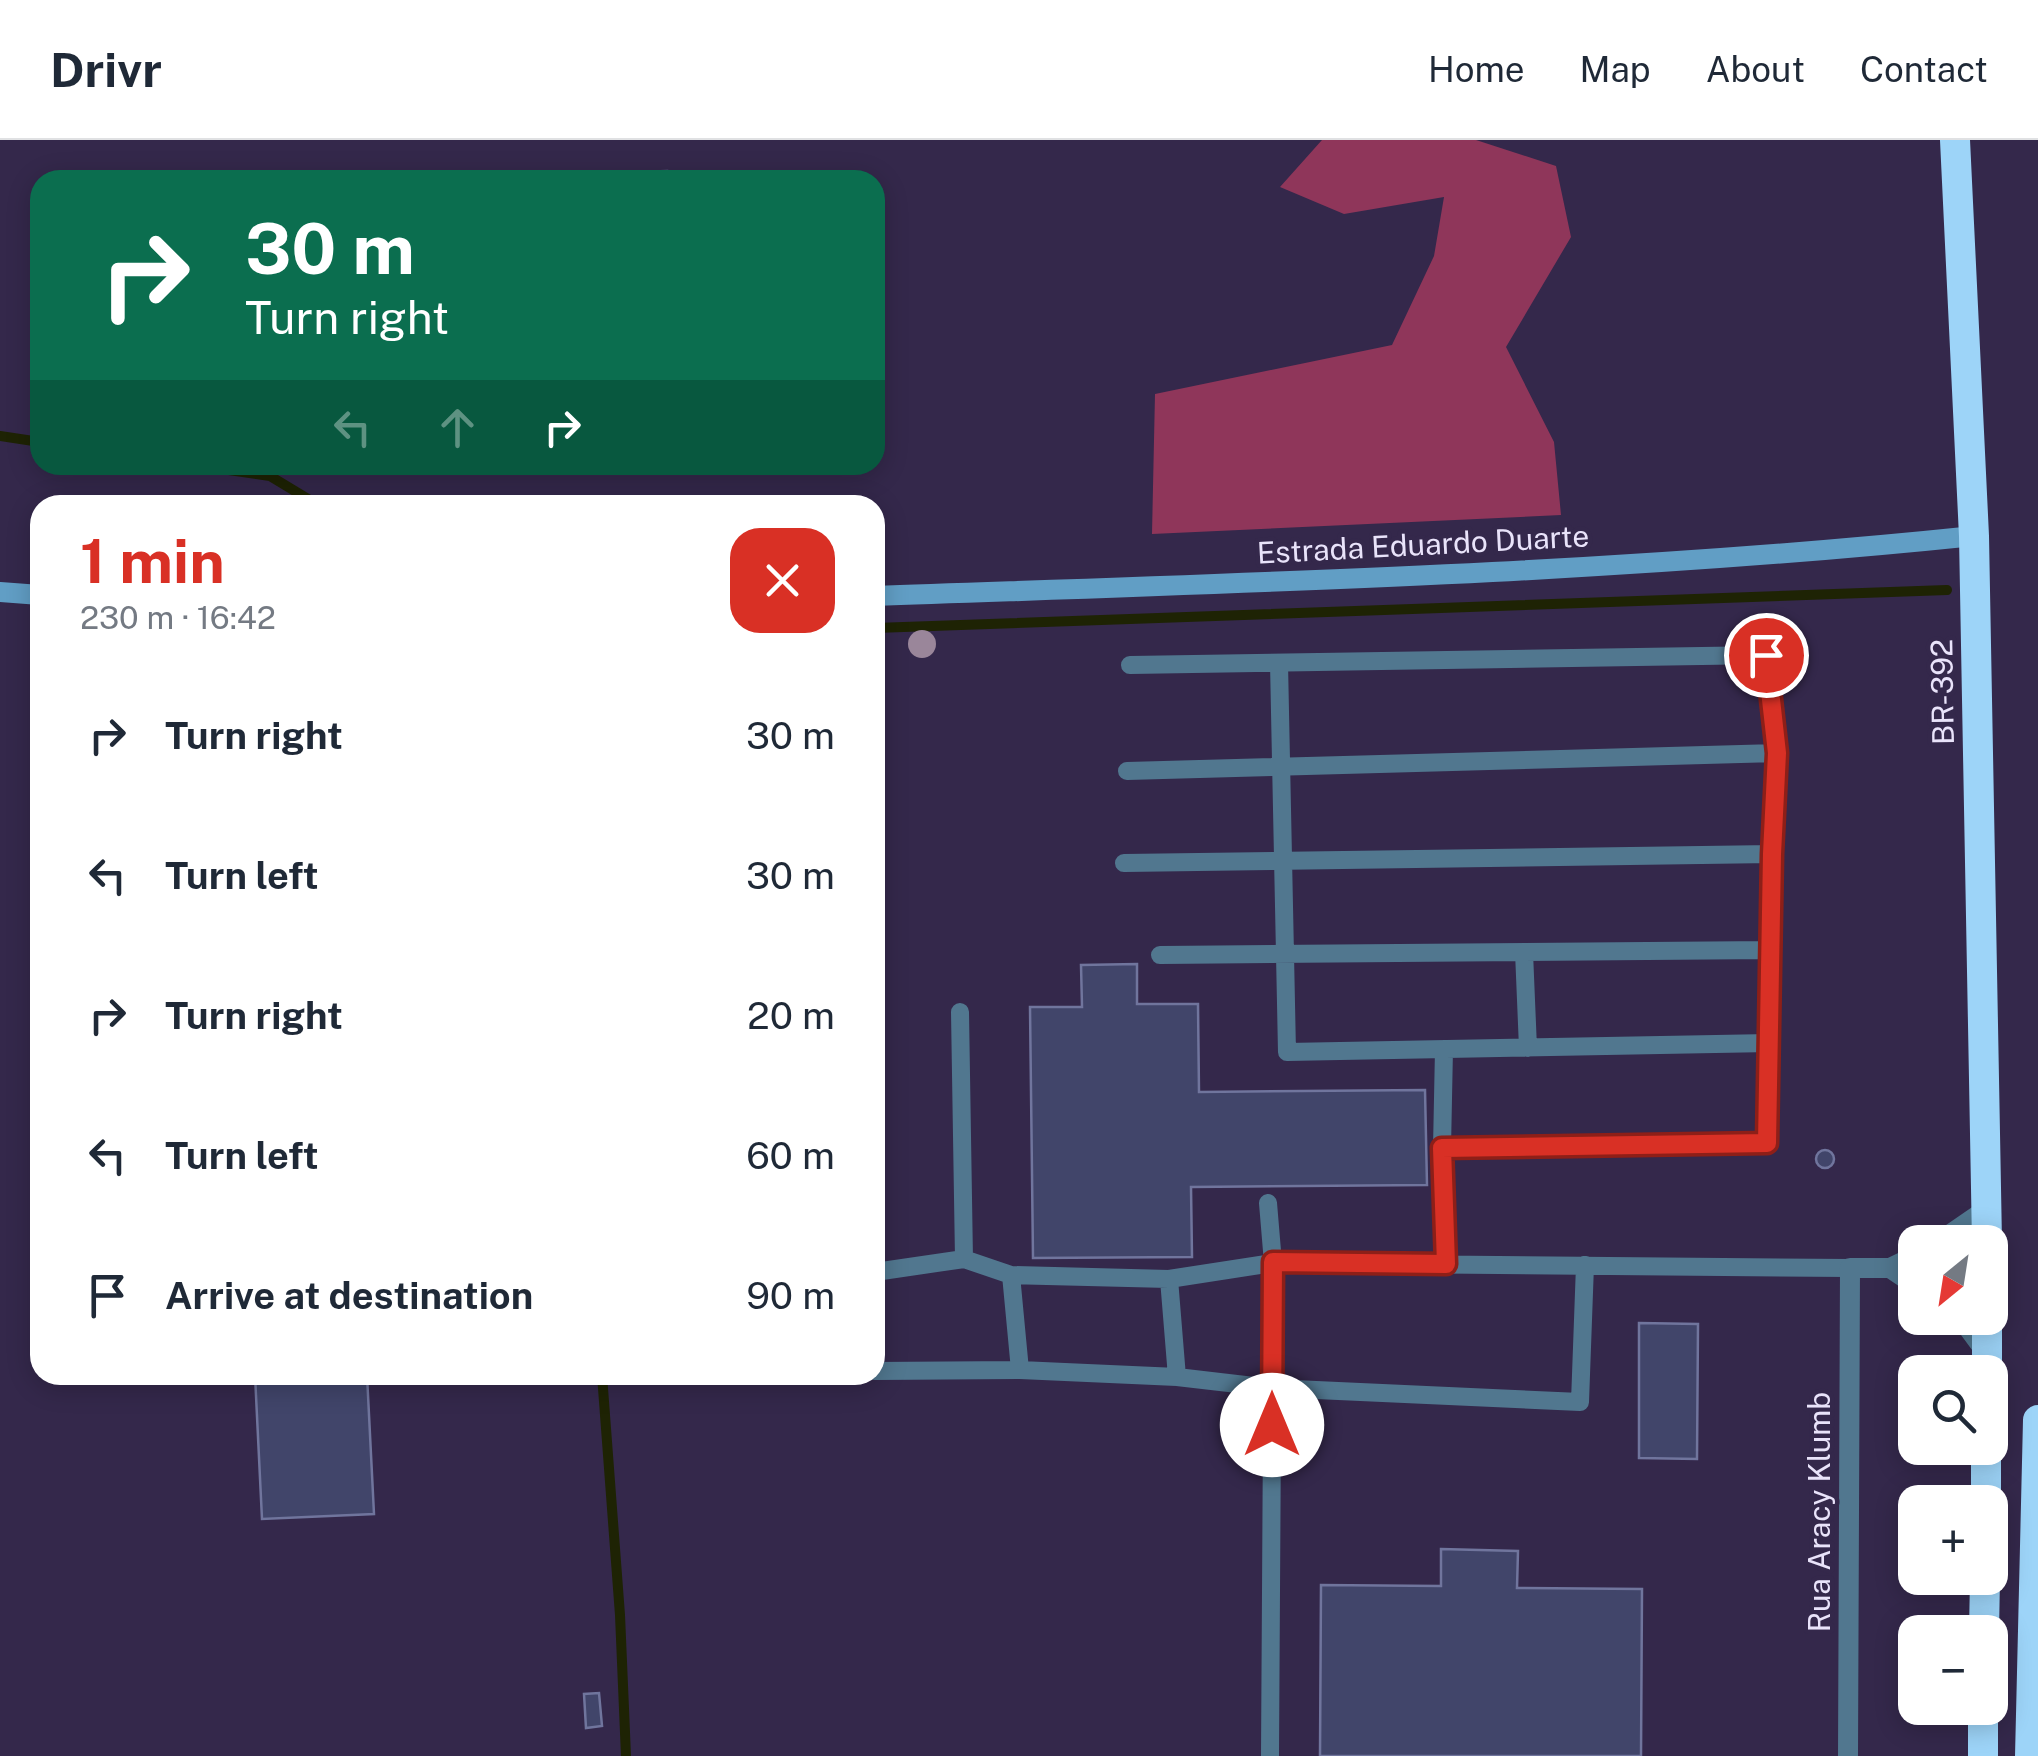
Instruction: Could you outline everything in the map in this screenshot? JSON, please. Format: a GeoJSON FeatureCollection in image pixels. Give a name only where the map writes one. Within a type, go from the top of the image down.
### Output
{"type":"FeatureCollection","features":[{"type":"Feature","properties":{"kind":"highway","name":"BR-392"},"geometry":{"type":"LineString","coordinates":[[1954,140],[1974,536],[1987,1225]]}},
{"type":"Feature","properties":{"kind":"highway"},"geometry":{"type":"LineString","coordinates":[[2030,1756],[2038,1420]]}},
{"type":"Feature","properties":{"kind":"highway"},"geometry":{"type":"LineString","coordinates":[[1983,1725],[1983,1756]]}},
{"type":"Feature","properties":{"kind":"street","name":"Estrada Eduardo Duarte"},"geometry":{"type":"LineString","coordinates":[[885,596],[1409,577],[1833,550],[1974,536]]}},
{"type":"Feature","properties":{"kind":"street"},"geometry":{"type":"LineString","coordinates":[[0,592],[30,594]]}},
{"type":"Feature","properties":{"kind":"street"},"geometry":{"type":"LineString","coordinates":[[1964,1225],[1987,1209]]}},
{"type":"Feature","properties":{"kind":"street"},"geometry":{"type":"LineString","coordinates":[[1850,1268],[1890,1268],[1898,1264]]}},
{"type":"Feature","properties":{"kind":"street","name":"Rua Aracy Klumb"},"geometry":{"type":"LineString","coordinates":[[1848,1756],[1850,1268]]}},
{"type":"Feature","properties":{"kind":"street"},"geometry":{"type":"LineString","coordinates":[[1890,1268],[1898,1273]]}},
{"type":"Feature","properties":{"kind":"lane"},"geometry":{"type":"LineString","coordinates":[[1130,666],[1766,655],[1777,753],[1767,1143],[1442,1148]]}},
{"type":"Feature","properties":{"kind":"lane"},"geometry":{"type":"LineString","coordinates":[[1279,663],[1287,1052],[1770,1043]]}},
{"type":"Feature","properties":{"kind":"lane"},"geometry":{"type":"LineString","coordinates":[[1127,772],[1777,753]]}},
{"type":"Feature","properties":{"kind":"lane"},"geometry":{"type":"LineString","coordinates":[[1124,863],[1772,854]]}},
{"type":"Feature","properties":{"kind":"lane"},"geometry":{"type":"LineString","coordinates":[[1160,955],[1770,950]]}},
{"type":"Feature","properties":{"kind":"lane"},"geometry":{"type":"LineString","coordinates":[[1524,952],[1528,1048]]}},
{"type":"Feature","properties":{"kind":"lane"},"geometry":{"type":"LineString","coordinates":[[960,1012],[964,1259]]}},
{"type":"Feature","properties":{"kind":"lane"},"geometry":{"type":"LineString","coordinates":[[1444,1049],[1446,1264]]}},
{"type":"Feature","properties":{"kind":"lane"},"geometry":{"type":"LineString","coordinates":[[1268,1203],[1273,1262],[1270,1756]]}},
{"type":"Feature","properties":{"kind":"lane"},"geometry":{"type":"LineString","coordinates":[[885,1271],[964,1259],[1011,1275],[1168,1279],[1273,1262],[1850,1268]]}},
{"type":"Feature","properties":{"kind":"lane"},"geometry":{"type":"LineString","coordinates":[[885,1370],[1020,1370],[1177,1377],[1272,1388],[1580,1402],[1584,1265]]}},
{"type":"Feature","properties":{"kind":"lane"},"geometry":{"type":"LineString","coordinates":[[1011,1275],[1020,1370]]}},
{"type":"Feature","properties":{"kind":"lane"},"geometry":{"type":"LineString","coordinates":[[1168,1279],[1177,1377]]}},
{"type":"Feature","properties":{"kind":"shaded area"},"geometry":{"type":"Polygon","coordinates":[[[1322,140],[1476,140],[1556,166],[1571,237],[1506,347],[1554,442],[1561,515],[1152,534],[1155,394],[1392,345],[1434,256],[1444,197],[1344,214],[1280,187],[1322,140]]]}},
{"type":"Feature","properties":{"kind":"building"},"geometry":{"type":"Polygon","coordinates":[[[1137,964],[1137,1004],[1198,1004],[1199,1092],[1425,1090],[1427,1185],[1191,1187],[1192,1257],[1033,1258],[1030,1007],[1082,1007],[1081,965],[1137,964]]]}},
{"type":"Feature","properties":{"kind":"building"},"geometry":{"type":"Polygon","coordinates":[[[1825,1150],[1834,1159],[1825,1168],[1816,1159],[1825,1150]]]}},
{"type":"Feature","properties":{"kind":"building"},"geometry":{"type":"Polygon","coordinates":[[[1639,1323],[1698,1324],[1697,1459],[1639,1458],[1639,1323]]]}},
{"type":"Feature","properties":{"kind":"building"},"geometry":{"type":"Polygon","coordinates":[[[255,1385],[368,1385],[374,1514],[262,1519],[255,1385]]]}},
{"type":"Feature","properties":{"kind":"building"},"geometry":{"type":"Polygon","coordinates":[[[1441,1549],[1518,1551],[1517,1588],[1642,1589],[1641,1756],[1320,1756],[1321,1585],[1441,1586],[1441,1549]]]}},
{"type":"Feature","properties":{"kind":"building"},"geometry":{"type":"Polygon","coordinates":[[[599,1693],[602,1726],[586,1728],[584,1694],[599,1693]]]}},
{"type":"Feature","properties":{"kind":"waterway"},"geometry":{"type":"LineString","coordinates":[[0,436],[30,440]]}},
{"type":"Feature","properties":{"kind":"waterway"},"geometry":{"type":"LineString","coordinates":[[263,475],[301,495]]}},
{"type":"Feature","properties":{"kind":"waterway"},"geometry":{"type":"LineString","coordinates":[[885,628],[1947,590]]}},
{"type":"Feature","properties":{"kind":"waterway"},"geometry":{"type":"LineString","coordinates":[[603,1385],[626,1756]]}},
{"type":"Feature","properties":{"kind":"route"},"geometry":{"type":"LineString","coordinates":[[1272,1425],[1273,1262],[1446,1264],[1442,1148],[1767,1143],[1777,753],[1766,655]]}}]}
